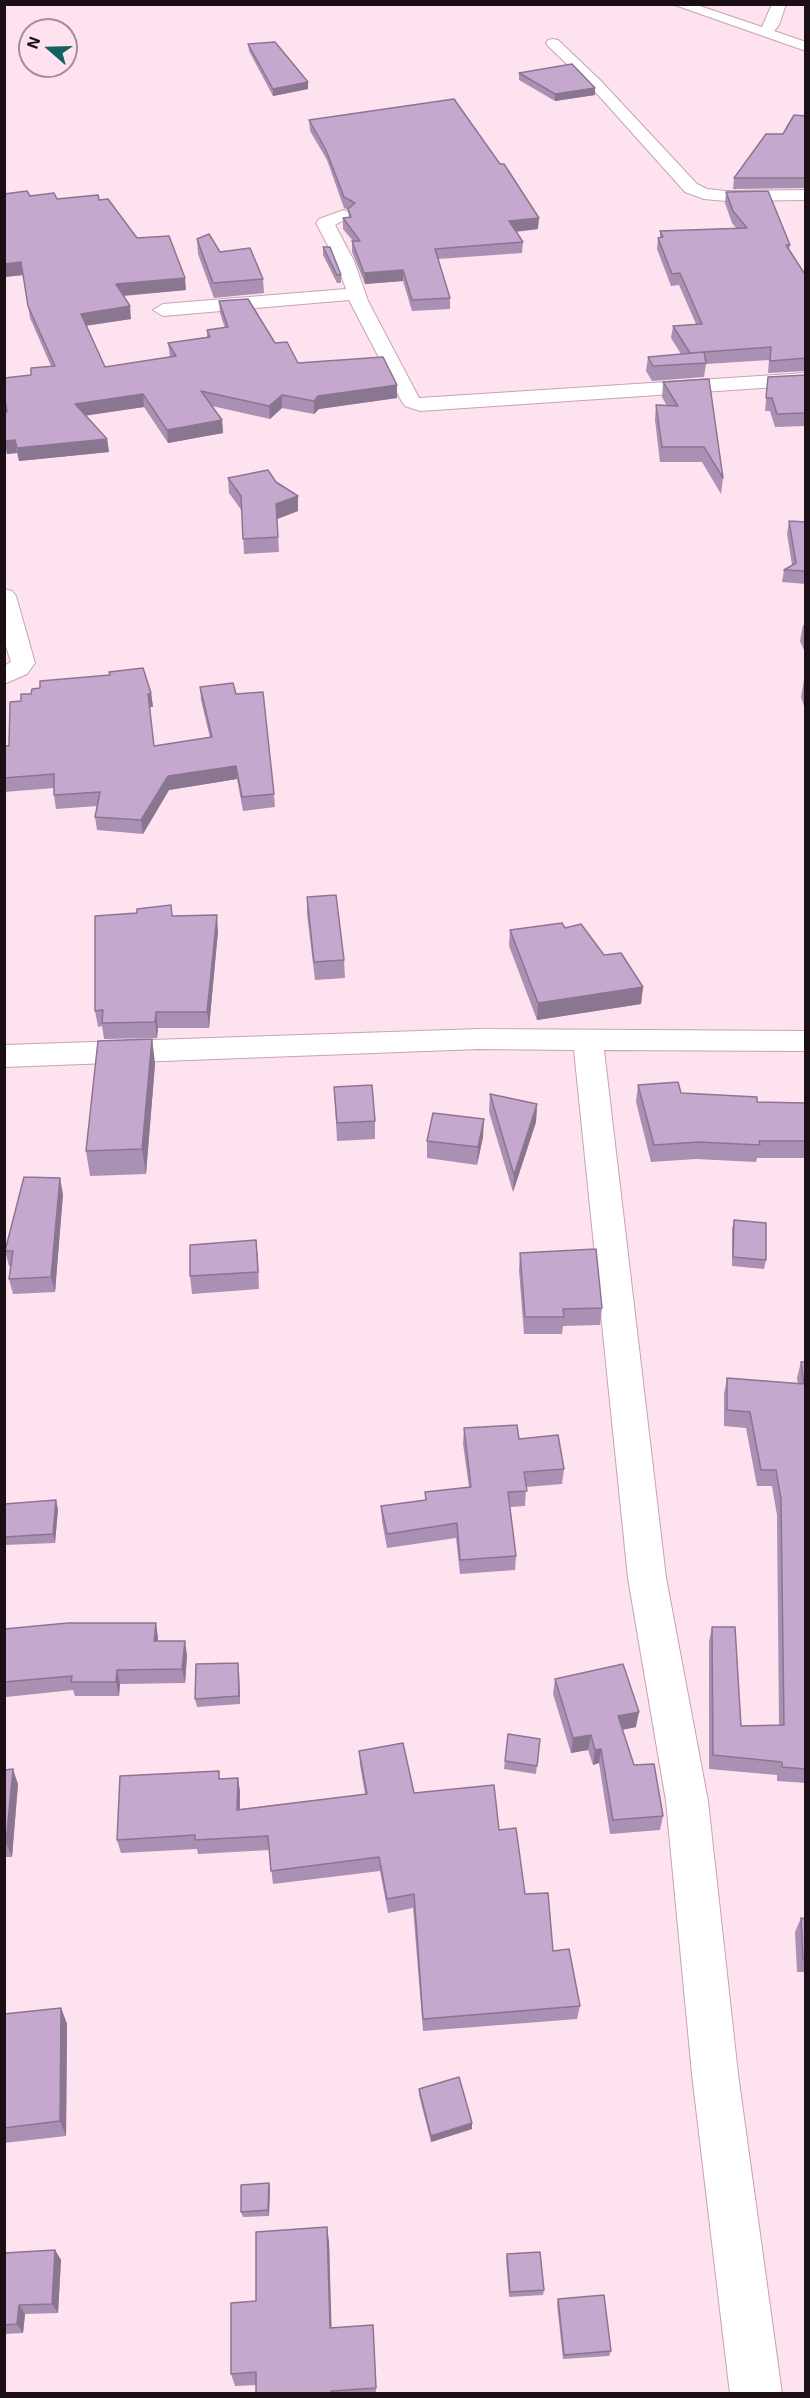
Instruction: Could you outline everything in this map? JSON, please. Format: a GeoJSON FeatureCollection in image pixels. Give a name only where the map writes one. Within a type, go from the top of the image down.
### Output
{"type":"FeatureCollection","features":[{"type":"Feature","properties":{"kind":"street"},"geometry":{"type":"LineString","coordinates":[[679,4],[806,47]]}},
{"type":"Feature","properties":{"kind":"street"},"geometry":{"type":"LineString","coordinates":[[764,33],[772,25],[779,4]]}},
{"type":"Feature","properties":{"kind":"street"},"geometry":{"type":"LineString","coordinates":[[553,43],[596,84],[691,188],[704,194],[726,196],[806,195]]}},
{"type":"Feature","properties":{"kind":"street"},"geometry":{"type":"LineString","coordinates":[[344,215],[325,223],[405,391],[412,402],[420,405],[806,379]]}},
{"type":"Feature","properties":{"kind":"street"},"geometry":{"type":"LineString","coordinates":[[163,310],[357,294]]}},
{"type":"Feature","properties":{"kind":"street"},"geometry":{"type":"LineString","coordinates":[[4,596],[23,663],[18,669],[4,677]]}},
{"type":"Feature","properties":{"kind":"street"},"geometry":{"type":"LineString","coordinates":[[4,1056],[478,1039],[806,1041]]}},
{"type":"Feature","properties":{"kind":"street"},"geometry":{"type":"LineString","coordinates":[[588,1041],[647,1578],[687,1801],[716,2074],[756,2394]]}},
{"type":"Feature","properties":{"kind":"building"},"geometry":{"type":"Polygon","coordinates":[[[275,42],[308,82],[273,89],[248,44],[275,42]]]}},
{"type":"Feature","properties":{"kind":"building"},"geometry":{"type":"Polygon","coordinates":[[[572,64],[595,88],[555,94],[519,73],[572,64]]]}},
{"type":"Feature","properties":{"kind":"building"},"geometry":{"type":"Polygon","coordinates":[[[454,99],[500,164],[504,164],[539,218],[509,221],[523,242],[435,249],[450,298],[412,300],[403,270],[364,273],[352,241],[360,241],[343,218],[351,217],[348,209],[355,203],[344,197],[326,150],[309,120],[454,99]]]}},
{"type":"Feature","properties":{"kind":"building"},"geometry":{"type":"Polygon","coordinates":[[[794,115],[806,116],[806,178],[734,178],[766,134],[783,134],[794,115]]]}},
{"type":"Feature","properties":{"kind":"building"},"geometry":{"type":"Polygon","coordinates":[[[27,191],[30,196],[54,193],[57,199],[98,195],[99,200],[108,199],[137,238],[169,236],[185,278],[116,284],[130,306],[81,314],[105,367],[176,356],[168,343],[210,337],[207,330],[228,327],[219,301],[248,299],[275,343],[287,342],[298,363],[383,357],[397,385],[318,396],[314,401],[282,395],[269,406],[201,391],[222,420],[167,430],[143,394],[75,404],[107,439],[17,448],[15,440],[5,441],[4,412],[7,412],[4,378],[31,375],[31,368],[55,366],[28,306],[21,262],[4,264],[4,194],[27,191]]]}},
{"type":"Feature","properties":{"kind":"building"},"geometry":{"type":"Polygon","coordinates":[[[768,191],[790,245],[786,245],[806,276],[806,358],[770,361],[771,347],[690,353],[673,326],[702,324],[680,273],[672,274],[658,238],[663,237],[660,231],[747,228],[733,211],[726,192],[768,191]]]}},
{"type":"Feature","properties":{"kind":"building"},"geometry":{"type":"Polygon","coordinates":[[[209,234],[220,252],[250,248],[263,279],[213,283],[197,239],[209,234]]]}},
{"type":"Feature","properties":{"kind":"building"},"geometry":{"type":"Polygon","coordinates":[[[323,247],[330,247],[341,275],[337,275],[323,247]]]}},
{"type":"Feature","properties":{"kind":"building"},"geometry":{"type":"Polygon","coordinates":[[[704,352],[706,363],[653,366],[648,357],[704,352]]]}},
{"type":"Feature","properties":{"kind":"building"},"geometry":{"type":"Polygon","coordinates":[[[806,375],[806,413],[777,414],[772,398],[766,398],[768,377],[806,375]]]}},
{"type":"Feature","properties":{"kind":"building"},"geometry":{"type":"Polygon","coordinates":[[[709,379],[723,478],[704,447],[662,447],[656,405],[678,406],[663,382],[709,379]]]}},
{"type":"Feature","properties":{"kind":"building"},"geometry":{"type":"Polygon","coordinates":[[[268,470],[276,482],[298,496],[276,504],[278,537],[243,539],[241,496],[228,478],[268,470]]]}},
{"type":"Feature","properties":{"kind":"building"},"geometry":{"type":"Polygon","coordinates":[[[789,521],[806,522],[806,571],[784,570],[796,563],[789,521]]]}},
{"type":"Feature","properties":{"kind":"building"},"geometry":{"type":"Polygon","coordinates":[[[143,668],[151,693],[148,694],[154,746],[212,737],[200,687],[233,683],[236,694],[263,692],[274,794],[242,797],[236,766],[168,776],[141,820],[95,817],[100,792],[54,795],[54,774],[4,778],[4,746],[9,746],[10,702],[21,701],[21,694],[31,694],[32,689],[40,688],[40,681],[110,675],[109,672],[143,668]]]}},
{"type":"Feature","properties":{"kind":"building"},"geometry":{"type":"Polygon","coordinates":[[[336,895],[344,960],[314,962],[307,897],[336,895]]]}},
{"type":"Feature","properties":{"kind":"building"},"geometry":{"type":"Polygon","coordinates":[[[171,905],[172,916],[217,915],[207,1012],[156,1012],[155,1022],[102,1023],[103,1010],[95,1011],[95,916],[137,913],[137,909],[171,905]]]}},
{"type":"Feature","properties":{"kind":"building"},"geometry":{"type":"Polygon","coordinates":[[[562,923],[565,928],[581,924],[604,955],[621,953],[643,987],[538,1003],[510,930],[562,923]]]}},
{"type":"Feature","properties":{"kind":"building"},"geometry":{"type":"Polygon","coordinates":[[[152,1039],[142,1149],[86,1151],[98,1041],[152,1039]]]}},
{"type":"Feature","properties":{"kind":"building"},"geometry":{"type":"Polygon","coordinates":[[[678,1082],[681,1093],[757,1097],[757,1102],[806,1103],[806,1141],[759,1141],[760,1145],[699,1142],[654,1145],[638,1085],[678,1082]]]}},
{"type":"Feature","properties":{"kind":"building"},"geometry":{"type":"Polygon","coordinates":[[[372,1085],[375,1121],[337,1123],[334,1087],[372,1085]]]}},
{"type":"Feature","properties":{"kind":"building"},"geometry":{"type":"Polygon","coordinates":[[[490,1094],[537,1104],[514,1175],[490,1094]]]}},
{"type":"Feature","properties":{"kind":"building"},"geometry":{"type":"Polygon","coordinates":[[[433,1113],[484,1119],[478,1147],[427,1141],[433,1113]]]}},
{"type":"Feature","properties":{"kind":"building"},"geometry":{"type":"Polygon","coordinates":[[[24,1177],[60,1178],[51,1277],[9,1279],[13,1251],[5,1251],[24,1177]]]}},
{"type":"Feature","properties":{"kind":"building"},"geometry":{"type":"Polygon","coordinates":[[[734,1220],[766,1223],[766,1260],[733,1257],[734,1220]]]}},
{"type":"Feature","properties":{"kind":"building"},"geometry":{"type":"Polygon","coordinates":[[[256,1240],[258,1272],[190,1276],[190,1245],[256,1240]]]}},
{"type":"Feature","properties":{"kind":"building"},"geometry":{"type":"Polygon","coordinates":[[[596,1249],[602,1308],[563,1309],[564,1317],[525,1317],[520,1253],[596,1249]]]}},
{"type":"Feature","properties":{"kind":"building"},"geometry":{"type":"Polygon","coordinates":[[[801,1362],[806,1362],[806,1769],[782,1767],[782,1762],[713,1755],[712,1627],[735,1627],[741,1726],[784,1725],[781,1499],[776,1470],[761,1470],[750,1412],[727,1410],[727,1378],[804,1384],[801,1362]]]}},
{"type":"Feature","properties":{"kind":"building"},"geometry":{"type":"Polygon","coordinates":[[[517,1425],[519,1439],[558,1435],[564,1469],[524,1472],[527,1491],[508,1492],[516,1556],[460,1560],[457,1523],[387,1534],[381,1506],[426,1500],[425,1492],[471,1487],[464,1428],[517,1425]]]}},
{"type":"Feature","properties":{"kind":"building"},"geometry":{"type":"Polygon","coordinates":[[[56,1500],[53,1534],[4,1537],[4,1504],[56,1500]]]}},
{"type":"Feature","properties":{"kind":"building"},"geometry":{"type":"Polygon","coordinates":[[[68,1623],[156,1623],[154,1641],[185,1641],[182,1669],[117,1670],[116,1682],[71,1682],[72,1676],[4,1682],[4,1629],[68,1623]]]}},
{"type":"Feature","properties":{"kind":"building"},"geometry":{"type":"Polygon","coordinates":[[[238,1663],[239,1696],[195,1699],[196,1664],[238,1663]]]}},
{"type":"Feature","properties":{"kind":"building"},"geometry":{"type":"Polygon","coordinates":[[[623,1664],[639,1712],[618,1716],[634,1765],[654,1764],[663,1816],[613,1820],[601,1749],[595,1750],[591,1735],[573,1738],[555,1679],[623,1664]]]}},
{"type":"Feature","properties":{"kind":"building"},"geometry":{"type":"Polygon","coordinates":[[[508,1734],[540,1739],[537,1766],[505,1761],[508,1734]]]}},
{"type":"Feature","properties":{"kind":"building"},"geometry":{"type":"Polygon","coordinates":[[[403,1743],[414,1793],[494,1785],[499,1830],[516,1828],[525,1894],[548,1893],[553,1951],[569,1949],[580,2006],[423,2019],[414,1894],[387,1899],[379,1857],[271,1871],[268,1836],[195,1840],[195,1835],[117,1840],[120,1776],[219,1771],[219,1779],[238,1778],[237,1810],[367,1794],[359,1751],[403,1743]]]}},
{"type":"Feature","properties":{"kind":"building"},"geometry":{"type":"Polygon","coordinates":[[[13,1769],[6,1843],[4,1843],[4,1770],[13,1769]]]}},
{"type":"Feature","properties":{"kind":"building"},"geometry":{"type":"Polygon","coordinates":[[[801,1918],[806,1919],[806,1959],[803,1959],[801,1918]]]}},
{"type":"Feature","properties":{"kind":"building"},"geometry":{"type":"Polygon","coordinates":[[[61,2008],[60,2121],[4,2128],[4,2014],[61,2008]]]}},
{"type":"Feature","properties":{"kind":"building"},"geometry":{"type":"Polygon","coordinates":[[[459,2077],[472,2123],[431,2136],[419,2089],[459,2077]]]}},
{"type":"Feature","properties":{"kind":"building"},"geometry":{"type":"Polygon","coordinates":[[[269,2183],[268,2210],[241,2212],[241,2185],[269,2183]]]}},
{"type":"Feature","properties":{"kind":"building"},"geometry":{"type":"Polygon","coordinates":[[[327,2227],[330,2328],[373,2325],[376,2388],[331,2391],[332,2394],[256,2394],[256,2372],[231,2374],[231,2303],[256,2301],[256,2232],[327,2227]]]}},
{"type":"Feature","properties":{"kind":"building"},"geometry":{"type":"Polygon","coordinates":[[[55,2250],[52,2304],[19,2305],[17,2324],[4,2325],[4,2253],[55,2250]]]}},
{"type":"Feature","properties":{"kind":"building"},"geometry":{"type":"Polygon","coordinates":[[[540,2252],[544,2290],[510,2292],[507,2254],[540,2252]]]}},
{"type":"Feature","properties":{"kind":"building"},"geometry":{"type":"Polygon","coordinates":[[[604,2295],[611,2351],[564,2355],[558,2299],[604,2295]]]}}]}
